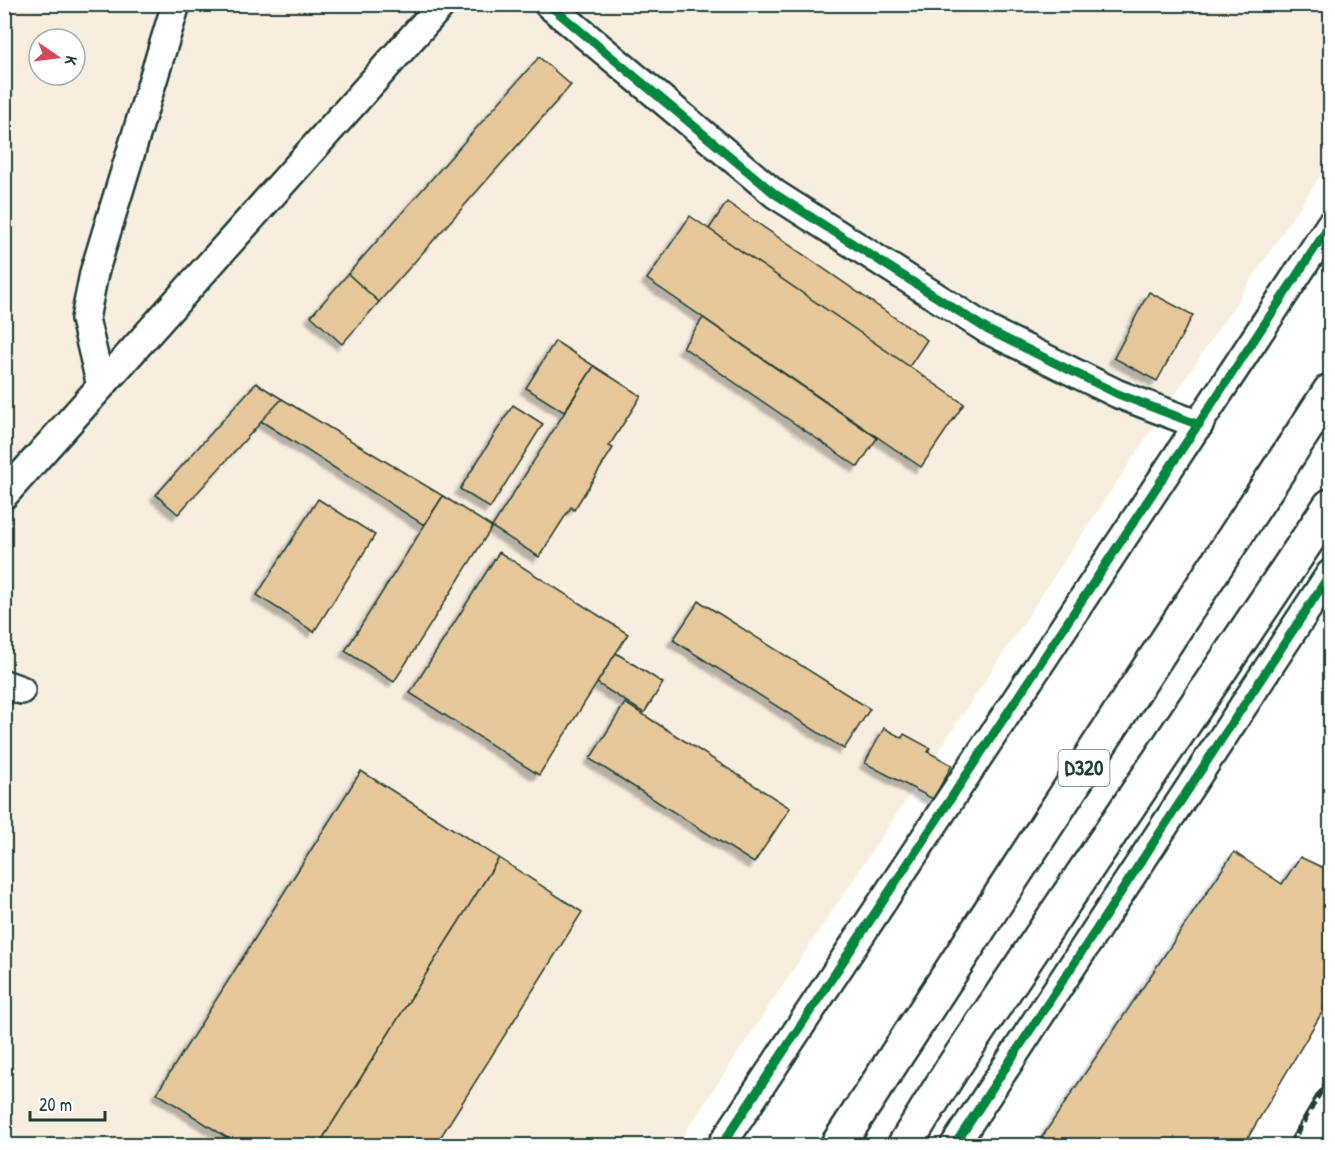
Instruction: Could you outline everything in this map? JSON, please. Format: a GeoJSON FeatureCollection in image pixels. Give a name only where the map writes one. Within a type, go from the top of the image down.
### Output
{"type":"FeatureCollection","features":[{"type":"Feature","properties":{"kind":"highway","name":"D320"},"geometry":{"type":"LineString","coordinates":[[837,1146],[1330,391]]}},
{"type":"Feature","properties":{"kind":"highway","name":"D320"},"geometry":{"type":"LineString","coordinates":[[904,1146],[936,1094],[1330,506]]}},
{"type":"Feature","properties":{"kind":"street"},"geometry":{"type":"LineString","coordinates":[[101,386],[85,319],[94,273],[176,4]]}},
{"type":"Feature","properties":{"kind":"street"},"geometry":{"type":"LineString","coordinates":[[4,495],[441,4]]}},
{"type":"Feature","properties":{"kind":"street"},"geometry":{"type":"LineString","coordinates":[[548,4],[775,194],[988,330],[1118,394],[1199,425]]}},
{"type":"Feature","properties":{"kind":"street"},"geometry":{"type":"LineString","coordinates":[[721,1146],[1330,225]]}},
{"type":"Feature","properties":{"kind":"street"},"geometry":{"type":"LineString","coordinates":[[954,1146],[1330,574]]}},
{"type":"Feature","properties":{"kind":"street"},"geometry":{"type":"LineString","coordinates":[[936,1094],[971,1119]]}},
{"type":"Feature","properties":{"kind":"street"},"geometry":{"type":"LineString","coordinates":[[1304,1146],[1330,1102]]}},
{"type":"Feature","properties":{"kind":"shaded area"},"geometry":{"type":"Polygon","coordinates":[[[5,5],[1330,5],[1330,161],[677,1145],[5,1146],[5,5]]]}},
{"type":"Feature","properties":{"kind":"building"},"geometry":{"type":"Polygon","coordinates":[[[539,57],[571,85],[379,302],[348,274],[539,57]]]}},
{"type":"Feature","properties":{"kind":"building"},"geometry":{"type":"Polygon","coordinates":[[[727,202],[927,340],[909,367],[709,229],[727,202]]]}},
{"type":"Feature","properties":{"kind":"building"},"geometry":{"type":"Polygon","coordinates":[[[690,216],[964,404],[921,467],[647,279],[690,216]]]}},
{"type":"Feature","properties":{"kind":"building"},"geometry":{"type":"Polygon","coordinates":[[[348,274],[379,302],[342,344],[311,316],[348,274]]]}},
{"type":"Feature","properties":{"kind":"building"},"geometry":{"type":"Polygon","coordinates":[[[1149,292],[1193,315],[1157,381],[1114,358],[1149,292]]]}},
{"type":"Feature","properties":{"kind":"building"},"geometry":{"type":"Polygon","coordinates":[[[703,318],[877,438],[858,467],[683,347],[703,318]]]}},
{"type":"Feature","properties":{"kind":"building"},"geometry":{"type":"Polygon","coordinates":[[[555,341],[594,366],[564,412],[526,388],[555,341]]]}},
{"type":"Feature","properties":{"kind":"building"},"geometry":{"type":"Polygon","coordinates":[[[594,366],[641,396],[609,446],[613,448],[574,510],[571,507],[539,557],[492,527],[594,366]]]}},
{"type":"Feature","properties":{"kind":"building"},"geometry":{"type":"Polygon","coordinates":[[[256,383],[282,399],[178,514],[156,495],[256,383]]]}},
{"type":"Feature","properties":{"kind":"building"},"geometry":{"type":"Polygon","coordinates":[[[282,399],[443,496],[424,525],[261,421],[282,399]]]}},
{"type":"Feature","properties":{"kind":"building"},"geometry":{"type":"Polygon","coordinates":[[[513,405],[543,424],[490,508],[460,489],[513,405]]]}},
{"type":"Feature","properties":{"kind":"building"},"geometry":{"type":"Polygon","coordinates":[[[443,496],[492,527],[394,682],[345,651],[443,496]]]}},
{"type":"Feature","properties":{"kind":"building"},"geometry":{"type":"Polygon","coordinates":[[[318,499],[375,535],[314,632],[257,595],[318,499]]]}},
{"type":"Feature","properties":{"kind":"building"},"geometry":{"type":"Polygon","coordinates":[[[499,552],[628,634],[539,775],[410,693],[499,552]]]}},
{"type":"Feature","properties":{"kind":"building"},"geometry":{"type":"Polygon","coordinates":[[[699,601],[870,709],[844,749],[673,640],[699,601]]]}},
{"type":"Feature","properties":{"kind":"building"},"geometry":{"type":"Polygon","coordinates":[[[616,653],[663,683],[644,713],[597,683],[616,653]]]}},
{"type":"Feature","properties":{"kind":"building"},"geometry":{"type":"Polygon","coordinates":[[[625,703],[790,808],[754,863],[590,759],[625,703]]]}},
{"type":"Feature","properties":{"kind":"building"},"geometry":{"type":"Polygon","coordinates":[[[884,728],[902,738],[904,734],[930,748],[928,752],[952,765],[933,799],[865,763],[884,728]]]}},
{"type":"Feature","properties":{"kind":"building"},"geometry":{"type":"Polygon","coordinates":[[[361,771],[499,858],[318,1146],[240,1146],[157,1093],[361,771]]]}},
{"type":"Feature","properties":{"kind":"building"},"geometry":{"type":"Polygon","coordinates":[[[1234,852],[1282,884],[1300,857],[1330,871],[1330,999],[1243,1146],[1036,1146],[1234,852]]]}},
{"type":"Feature","properties":{"kind":"building"},"geometry":{"type":"Polygon","coordinates":[[[499,858],[582,912],[435,1146],[318,1146],[499,858]]]}},
{"type":"Feature","properties":{"kind":"railway"},"geometry":{"type":"LineString","coordinates":[[1290,1146],[1330,1076]]}},
{"type":"Feature","properties":{"kind":"cycle path"},"geometry":{"type":"LineString","coordinates":[[548,4],[775,194],[988,330],[1118,394],[1199,425]]}},
{"type":"Feature","properties":{"kind":"cycle path"},"geometry":{"type":"LineString","coordinates":[[721,1146],[1330,225]]}},
{"type":"Feature","properties":{"kind":"cycle path"},"geometry":{"type":"LineString","coordinates":[[954,1146],[1330,574]]}}]}
